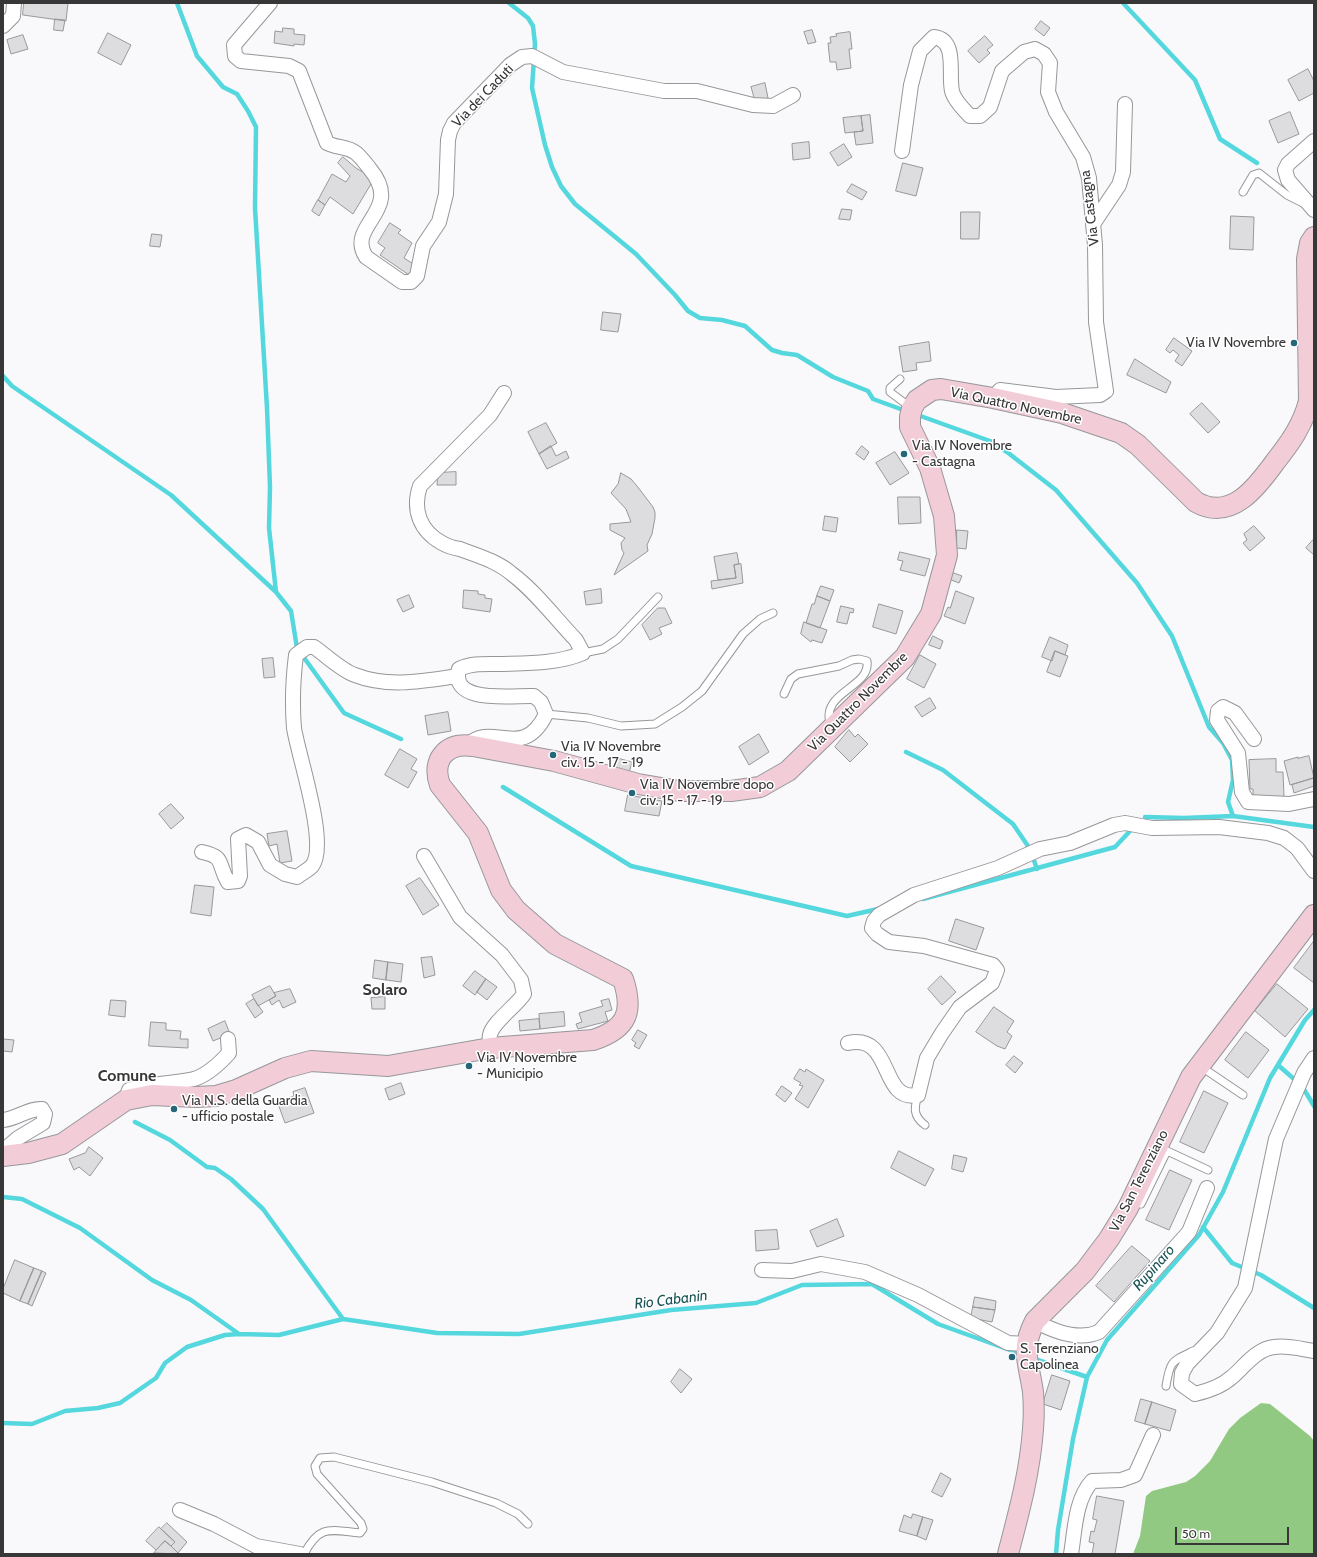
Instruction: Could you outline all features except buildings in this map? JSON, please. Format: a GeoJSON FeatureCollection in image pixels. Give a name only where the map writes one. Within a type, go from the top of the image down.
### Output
{"type":"FeatureCollection","features":[{"type":"Feature","properties":{"kind":"main road","name":"Via Quattro Novembre"},"geometry":{"type":"LineString","coordinates":[[126,1100],[152,1095],[196,1097],[216,1096],[236,1090],[285,1068],[311,1061],[388,1066],[490,1048],[593,1040],[609,1035],[622,1024],[626,1017],[629,996],[623,979],[555,944],[524,918],[501,890],[478,833],[440,785],[437,776],[437,767],[440,758],[446,751],[454,746],[468,745],[554,761],[638,784],[679,791],[731,791],[760,787],[788,771],[905,657],[931,614],[947,554],[944,516],[930,468],[911,415],[920,397],[932,390],[941,389],[992,398],[1062,413],[1121,433],[1138,445],[1196,502],[1203,506],[1219,507],[1231,505],[1242,500],[1256,488],[1290,442],[1305,415],[1309,401],[1311,320],[1307,259],[1310,243],[1314,237]]}},
{"type":"Feature","properties":{"kind":"main road","name":"Via San Terenziano"},"geometry":{"type":"LineString","coordinates":[[1008,1554],[1026,1485],[1033,1429],[1033,1392],[1026,1358],[1027,1344],[1034,1321],[1085,1271],[1109,1239],[1162,1149],[1191,1077],[1314,915]]}},
{"type":"Feature","properties":{"kind":"main road"},"geometry":{"type":"LineString","coordinates":[[3,1156],[28,1154],[62,1144],[126,1100]]}},
{"type":"Feature","properties":{"kind":"street"},"geometry":{"type":"LineString","coordinates":[[3,26],[13,16],[14,3]]}},
{"type":"Feature","properties":{"kind":"street","name":"Via dei Caduti"},"geometry":{"type":"LineString","coordinates":[[270,3],[234,45],[235,56],[241,61],[289,66],[299,71],[327,143],[334,147],[345,148],[355,153],[378,178],[382,193],[381,201],[379,208],[361,237],[362,251],[372,262],[402,282],[411,282],[417,276],[423,246],[439,222],[446,194],[447,152],[450,131],[454,123],[505,71],[522,57],[532,56],[563,72],[664,91],[697,91],[753,105],[773,106],[793,95]]}},
{"type":"Feature","properties":{"kind":"street","name":"Via Castagna"},"geometry":{"type":"LineString","coordinates":[[902,151],[911,85],[920,51],[934,37],[941,38],[947,42],[950,50],[952,92],[970,116],[980,116],[990,108],[1002,71],[1024,52],[1035,49],[1044,54],[1050,63],[1048,92],[1056,112],[1083,157],[1089,178],[1093,224],[1096,322],[1106,391],[1100,395],[1056,397],[1000,390],[992,398]]}},
{"type":"Feature","properties":{"kind":"street"},"geometry":{"type":"LineString","coordinates":[[1093,224],[1119,185],[1123,172],[1125,104]]}},
{"type":"Feature","properties":{"kind":"street"},"geometry":{"type":"LineString","coordinates":[[1313,209],[1288,180],[1285,170],[1288,164],[1314,141]]}},
{"type":"Feature","properties":{"kind":"street"},"geometry":{"type":"LineString","coordinates":[[468,745],[473,739],[481,737],[517,740],[534,733],[546,714],[541,702],[534,696],[491,697],[466,692],[457,676],[459,669],[467,665],[524,663],[560,659],[583,653],[576,640],[512,574],[495,562],[442,544],[427,531],[416,508],[416,498],[420,486],[490,415],[504,393]]}},
{"type":"Feature","properties":{"kind":"street"},"geometry":{"type":"LineString","coordinates":[[202,852],[215,854],[228,882],[238,882],[240,876],[238,839],[246,835],[258,842],[270,864],[285,874],[297,877],[312,865],[316,853],[315,830],[309,789],[294,729],[293,679],[296,655],[307,646],[314,647],[354,675],[369,679],[395,682],[419,682],[457,676]]}},
{"type":"Feature","properties":{"kind":"street"},"geometry":{"type":"LineString","coordinates":[[1254,739],[1235,713],[1223,707],[1218,711],[1217,720],[1238,753],[1242,792],[1248,802],[1289,804],[1314,799]]}},
{"type":"Feature","properties":{"kind":"street"},"geometry":{"type":"LineString","coordinates":[[848,1043],[855,1041],[868,1044],[879,1054],[892,1083],[899,1093],[910,1097],[918,1095],[927,1058],[942,1033],[960,1007],[992,983],[996,970],[993,965],[924,946],[889,942],[876,934],[872,928],[874,921],[880,915],[914,895],[998,868],[1040,849],[1070,843],[1114,825],[1125,823],[1152,828],[1219,827],[1268,833],[1284,838],[1297,848],[1314,871]]}},
{"type":"Feature","properties":{"kind":"street"},"geometry":{"type":"LineString","coordinates":[[424,856],[460,917],[502,955],[521,980],[524,994],[519,1003],[509,1010],[490,1033],[490,1048]]}},
{"type":"Feature","properties":{"kind":"street"},"geometry":{"type":"LineString","coordinates":[[126,1100],[129,1090],[147,1084],[195,1078],[216,1066],[229,1053],[228,1039]]}},
{"type":"Feature","properties":{"kind":"street"},"geometry":{"type":"LineString","coordinates":[[1314,1058],[1304,1073],[1276,1139],[1245,1288],[1217,1333],[1187,1364],[1182,1373],[1181,1384],[1195,1394],[1218,1387],[1231,1378],[1257,1354],[1273,1347],[1291,1347],[1314,1351]]}},
{"type":"Feature","properties":{"kind":"street"},"geometry":{"type":"LineString","coordinates":[[3,1120],[10,1120],[35,1108],[42,1109],[45,1114],[43,1123],[18,1138],[3,1151]]}},
{"type":"Feature","properties":{"kind":"street"},"geometry":{"type":"LineString","coordinates":[[1034,1321],[1050,1330],[1068,1334],[1087,1336],[1099,1332],[1190,1232],[1207,1188]]}},
{"type":"Feature","properties":{"kind":"street"},"geometry":{"type":"LineString","coordinates":[[762,1270],[792,1270],[821,1264],[865,1272],[918,1295],[1008,1343],[1027,1344]]}},
{"type":"Feature","properties":{"kind":"street"},"geometry":{"type":"LineString","coordinates":[[1071,1554],[1077,1514],[1085,1489],[1092,1481],[1122,1480],[1135,1475],[1153,1435]]}},
{"type":"Feature","properties":{"kind":"street"},"geometry":{"type":"LineString","coordinates":[[180,1510],[214,1524],[256,1546],[300,1554]]}},
{"type":"Feature","properties":{"kind":"lane"},"geometry":{"type":"LineString","coordinates":[[1243,192],[1253,175],[1259,173],[1287,195],[1313,209]]}},
{"type":"Feature","properties":{"kind":"lane"},"geometry":{"type":"LineString","coordinates":[[900,379],[890,388],[890,392],[911,415]]}},
{"type":"Feature","properties":{"kind":"lane"},"geometry":{"type":"LineString","coordinates":[[583,653],[602,650],[618,639],[658,597]]}},
{"type":"Feature","properties":{"kind":"lane"},"geometry":{"type":"LineString","coordinates":[[546,714],[588,718],[621,726],[656,724],[682,707],[702,691],[743,634],[760,619],[773,613]]}},
{"type":"Feature","properties":{"kind":"lane"},"geometry":{"type":"LineString","coordinates":[[784,694],[791,679],[798,674],[839,666],[852,660],[859,659],[867,661],[868,667],[865,674],[833,703],[828,713],[831,729]]}},
{"type":"Feature","properties":{"kind":"lane"},"geometry":{"type":"LineString","coordinates":[[1200,1066],[1243,1096]]}},
{"type":"Feature","properties":{"kind":"lane"},"geometry":{"type":"LineString","coordinates":[[918,1095],[914,1106],[915,1115],[925,1125]]}},
{"type":"Feature","properties":{"kind":"lane"},"geometry":{"type":"LineString","coordinates":[[1141,1204],[1162,1149],[1208,1170]]}},
{"type":"Feature","properties":{"kind":"lane"},"geometry":{"type":"LineString","coordinates":[[1166,1386],[1169,1366],[1175,1361],[1206,1344]]}},
{"type":"Feature","properties":{"kind":"lane"},"geometry":{"type":"LineString","coordinates":[[304,1554],[312,1539],[322,1532],[334,1531],[360,1533],[363,1529],[361,1523],[317,1474],[315,1466],[320,1458],[334,1457],[432,1482],[496,1503],[518,1514],[528,1524]]}},
{"type":"Feature","properties":{"kind":"green space"},"geometry":{"type":"Polygon","coordinates":[[[1261,1403],[1270,1404],[1310,1436],[1314,1441],[1314,1554],[1133,1554],[1140,1536],[1146,1496],[1152,1491],[1186,1482],[1195,1476],[1210,1461],[1229,1429],[1240,1418],[1261,1403]]]}},
{"type":"Feature","properties":{"kind":"waterway"},"geometry":{"type":"LineString","coordinates":[[177,3],[197,56],[223,87],[237,94],[256,127],[255,208],[267,408],[270,487],[269,528],[276,592]]}},
{"type":"Feature","properties":{"kind":"waterway"},"geometry":{"type":"LineString","coordinates":[[509,3],[528,18],[533,26],[535,44],[532,88],[545,145],[552,167],[561,186],[575,204],[636,254],[688,311],[700,318],[722,320],[745,326],[772,350],[797,355],[833,377],[868,391],[873,399],[906,411]]}},
{"type":"Feature","properties":{"kind":"waterway"},"geometry":{"type":"LineString","coordinates":[[1123,3],[1195,80],[1220,139],[1257,163]]}},
{"type":"Feature","properties":{"kind":"waterway"},"geometry":{"type":"LineString","coordinates":[[3,376],[12,386],[171,495],[276,592],[291,611],[297,648],[344,713],[401,739]]}},
{"type":"Feature","properties":{"kind":"waterway"},"geometry":{"type":"LineString","coordinates":[[915,414],[990,441],[1007,452],[1056,490],[1137,583],[1172,636],[1209,727],[1223,743],[1232,760],[1233,780],[1228,802],[1233,816]]}},
{"type":"Feature","properties":{"kind":"waterway"},"geometry":{"type":"LineString","coordinates":[[906,752],[943,770],[1013,824],[1030,849],[1037,869]]}},
{"type":"Feature","properties":{"kind":"waterway"},"geometry":{"type":"LineString","coordinates":[[503,787],[631,866],[847,916],[878,909]]}},
{"type":"Feature","properties":{"kind":"waterway"},"geometry":{"type":"LineString","coordinates":[[1145,817],[1184,818],[1233,816],[1314,827]]}},
{"type":"Feature","properties":{"kind":"waterway"},"geometry":{"type":"LineString","coordinates":[[923,899],[1115,847],[1131,830]]}},
{"type":"Feature","properties":{"kind":"waterway","name":"Rupinaro"},"geometry":{"type":"LineString","coordinates":[[1056,1554],[1058,1530],[1073,1439],[1087,1377],[1107,1340],[1199,1235],[1223,1192],[1270,1078],[1305,1020],[1314,1010]]}},
{"type":"Feature","properties":{"kind":"waterway"},"geometry":{"type":"LineString","coordinates":[[1278,1065],[1302,1086],[1314,1106]]}},
{"type":"Feature","properties":{"kind":"waterway"},"geometry":{"type":"LineString","coordinates":[[135,1122],[170,1140],[207,1167],[215,1168],[231,1179],[263,1209],[343,1319]]}},
{"type":"Feature","properties":{"kind":"waterway"},"geometry":{"type":"LineString","coordinates":[[3,1197],[22,1199],[80,1228],[152,1280],[191,1300],[239,1334]]}},
{"type":"Feature","properties":{"kind":"waterway"},"geometry":{"type":"LineString","coordinates":[[1203,1227],[1232,1263],[1261,1275],[1314,1308]]}},
{"type":"Feature","properties":{"kind":"waterway","name":"Rio Cabanin"},"geometry":{"type":"LineString","coordinates":[[3,1423],[32,1424],[65,1411],[98,1408],[120,1403],[156,1378],[165,1363],[187,1347],[225,1335],[279,1335],[343,1319],[437,1333],[519,1334],[671,1310],[756,1303],[802,1285],[872,1284],[938,1324],[1021,1354]]}},
{"type":"Feature","properties":{"kind":"waterway","name":"Rio Cabanin"},"geometry":{"type":"LineString","coordinates":[[1032,1358],[1087,1377]]}},
{"type":"Feature","properties":{"kind":"place","name":"Via IV Novembre"},"geometry":{"type":"Point","coordinates":[1294,343]}},
{"type":"Feature","properties":{"kind":"place","name":"Via IV Novembre - Castagna"},"geometry":{"type":"Point","coordinates":[904,454]}},
{"type":"Feature","properties":{"kind":"place","name":"Via IV Novembre civ. 15 - 17 - 19"},"geometry":{"type":"Point","coordinates":[553,755]}},
{"type":"Feature","properties":{"kind":"place","name":"Via IV Novembre dopo civ. 15 - 17 - 19"},"geometry":{"type":"Point","coordinates":[632,793]}},
{"type":"Feature","properties":{"kind":"place","name":"Via IV Novembre - Municipio"},"geometry":{"type":"Point","coordinates":[469,1066]}},
{"type":"Feature","properties":{"kind":"place","name":"Via N.S. della Guardia - ufficio postale"},"geometry":{"type":"Point","coordinates":[174,1109]}},
{"type":"Feature","properties":{"kind":"place","name":"S. Terenziano Capolinea"},"geometry":{"type":"Point","coordinates":[1012,1357]}},
{"type":"Feature","properties":{"kind":"district","name":"Solaro"},"geometry":{"type":"Point","coordinates":[385,990]}},
{"type":"Feature","properties":{"kind":"district","name":"Comune"},"geometry":{"type":"Point","coordinates":[127,1076]}}]}
